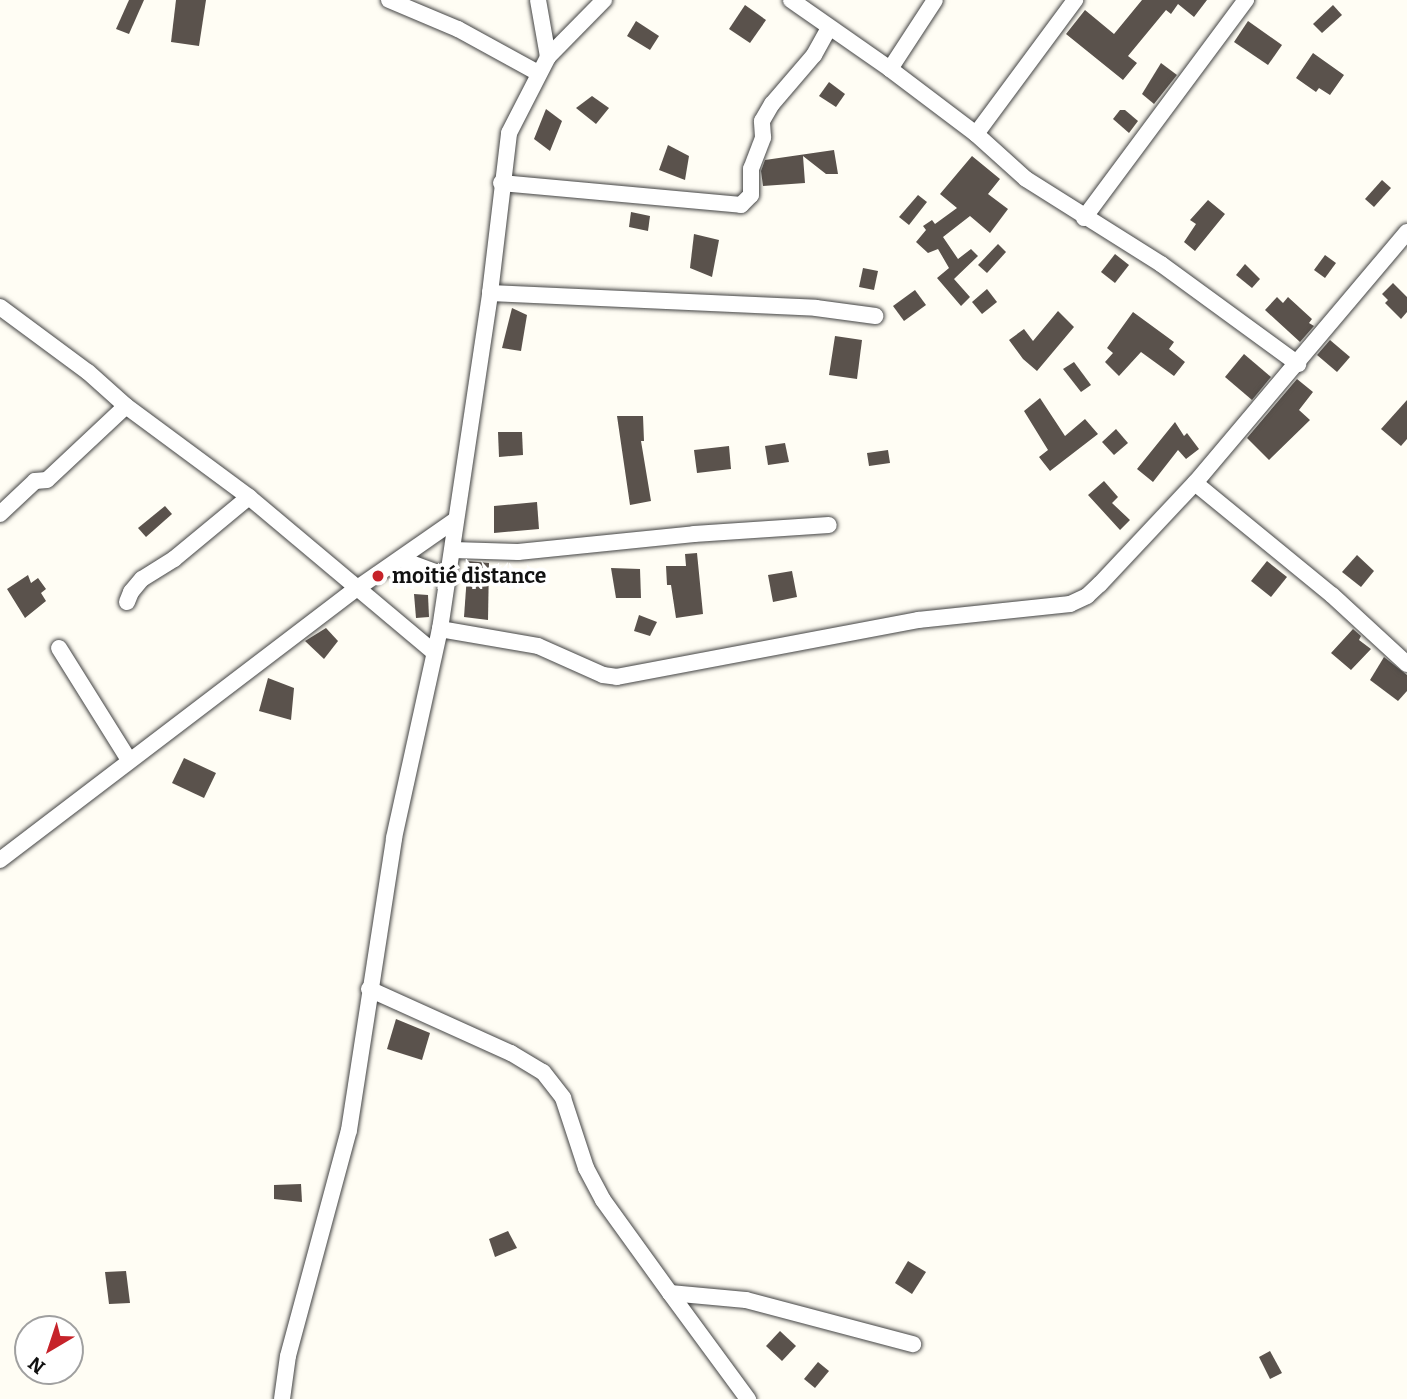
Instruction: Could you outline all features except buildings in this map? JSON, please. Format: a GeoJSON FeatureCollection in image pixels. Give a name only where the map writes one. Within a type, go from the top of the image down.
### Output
{"type":"FeatureCollection","features":[{"type":"Feature","properties":{"kind":"street"},"geometry":{"type":"LineString","coordinates":[[389,0],[458,29],[538,73]]}},
{"type":"Feature","properties":{"kind":"street"},"geometry":{"type":"LineString","coordinates":[[538,0],[548,57]]}},
{"type":"Feature","properties":{"kind":"street"},"geometry":{"type":"LineString","coordinates":[[282,1399],[288,1356],[349,1130],[394,838],[440,629],[490,293],[509,133],[548,57],[604,0]]}},
{"type":"Feature","properties":{"kind":"street"},"geometry":{"type":"LineString","coordinates":[[791,0],[890,69],[976,134],[1026,179],[1160,264],[1298,364]]}},
{"type":"Feature","properties":{"kind":"street"},"geometry":{"type":"LineString","coordinates":[[890,69],[935,0]]}},
{"type":"Feature","properties":{"kind":"street"},"geometry":{"type":"LineString","coordinates":[[976,134],[1075,0]]}},
{"type":"Feature","properties":{"kind":"street"},"geometry":{"type":"LineString","coordinates":[[1084,218],[1246,0]]}},
{"type":"Feature","properties":{"kind":"street"},"geometry":{"type":"LineString","coordinates":[[501,183],[741,205],[751,195],[751,169],[763,137],[762,121],[772,104],[814,55],[829,28]]}},
{"type":"Feature","properties":{"kind":"street"},"geometry":{"type":"LineString","coordinates":[[440,629],[538,646],[603,675],[617,677],[918,620],[1070,604],[1087,596],[1100,584],[1195,483],[1407,232]]}},
{"type":"Feature","properties":{"kind":"street"},"geometry":{"type":"LineString","coordinates":[[490,293],[816,308],[875,316]]}},
{"type":"Feature","properties":{"kind":"street"},"geometry":{"type":"LineString","coordinates":[[0,307],[88,372],[126,406],[249,497],[434,652]]}},
{"type":"Feature","properties":{"kind":"street"},"geometry":{"type":"LineString","coordinates":[[0,514],[35,481],[47,480],[126,406]]}},
{"type":"Feature","properties":{"kind":"street"},"geometry":{"type":"LineString","coordinates":[[1195,483],[1332,595],[1407,664]]}},
{"type":"Feature","properties":{"kind":"street"},"geometry":{"type":"LineString","coordinates":[[127,602],[131,592],[142,579],[173,559],[249,497]]}},
{"type":"Feature","properties":{"kind":"street"},"geometry":{"type":"LineString","coordinates":[[0,860],[356,589],[454,521]]}},
{"type":"Feature","properties":{"kind":"street"},"geometry":{"type":"LineString","coordinates":[[453,550],[518,552],[694,534],[829,524]]}},
{"type":"Feature","properties":{"kind":"street"},"geometry":{"type":"LineString","coordinates":[[400,559],[449,577]]}},
{"type":"Feature","properties":{"kind":"street"},"geometry":{"type":"LineString","coordinates":[[59,648],[130,761]]}},
{"type":"Feature","properties":{"kind":"street"},"geometry":{"type":"LineString","coordinates":[[369,989],[511,1053],[543,1072],[563,1098],[586,1168],[603,1200],[748,1399]]}},
{"type":"Feature","properties":{"kind":"street"},"geometry":{"type":"LineString","coordinates":[[670,1293],[746,1300],[913,1344]]}},
{"type":"Feature","properties":{"kind":"place","name":"moitié distance"},"geometry":{"type":"Point","coordinates":[378,576]}}]}
